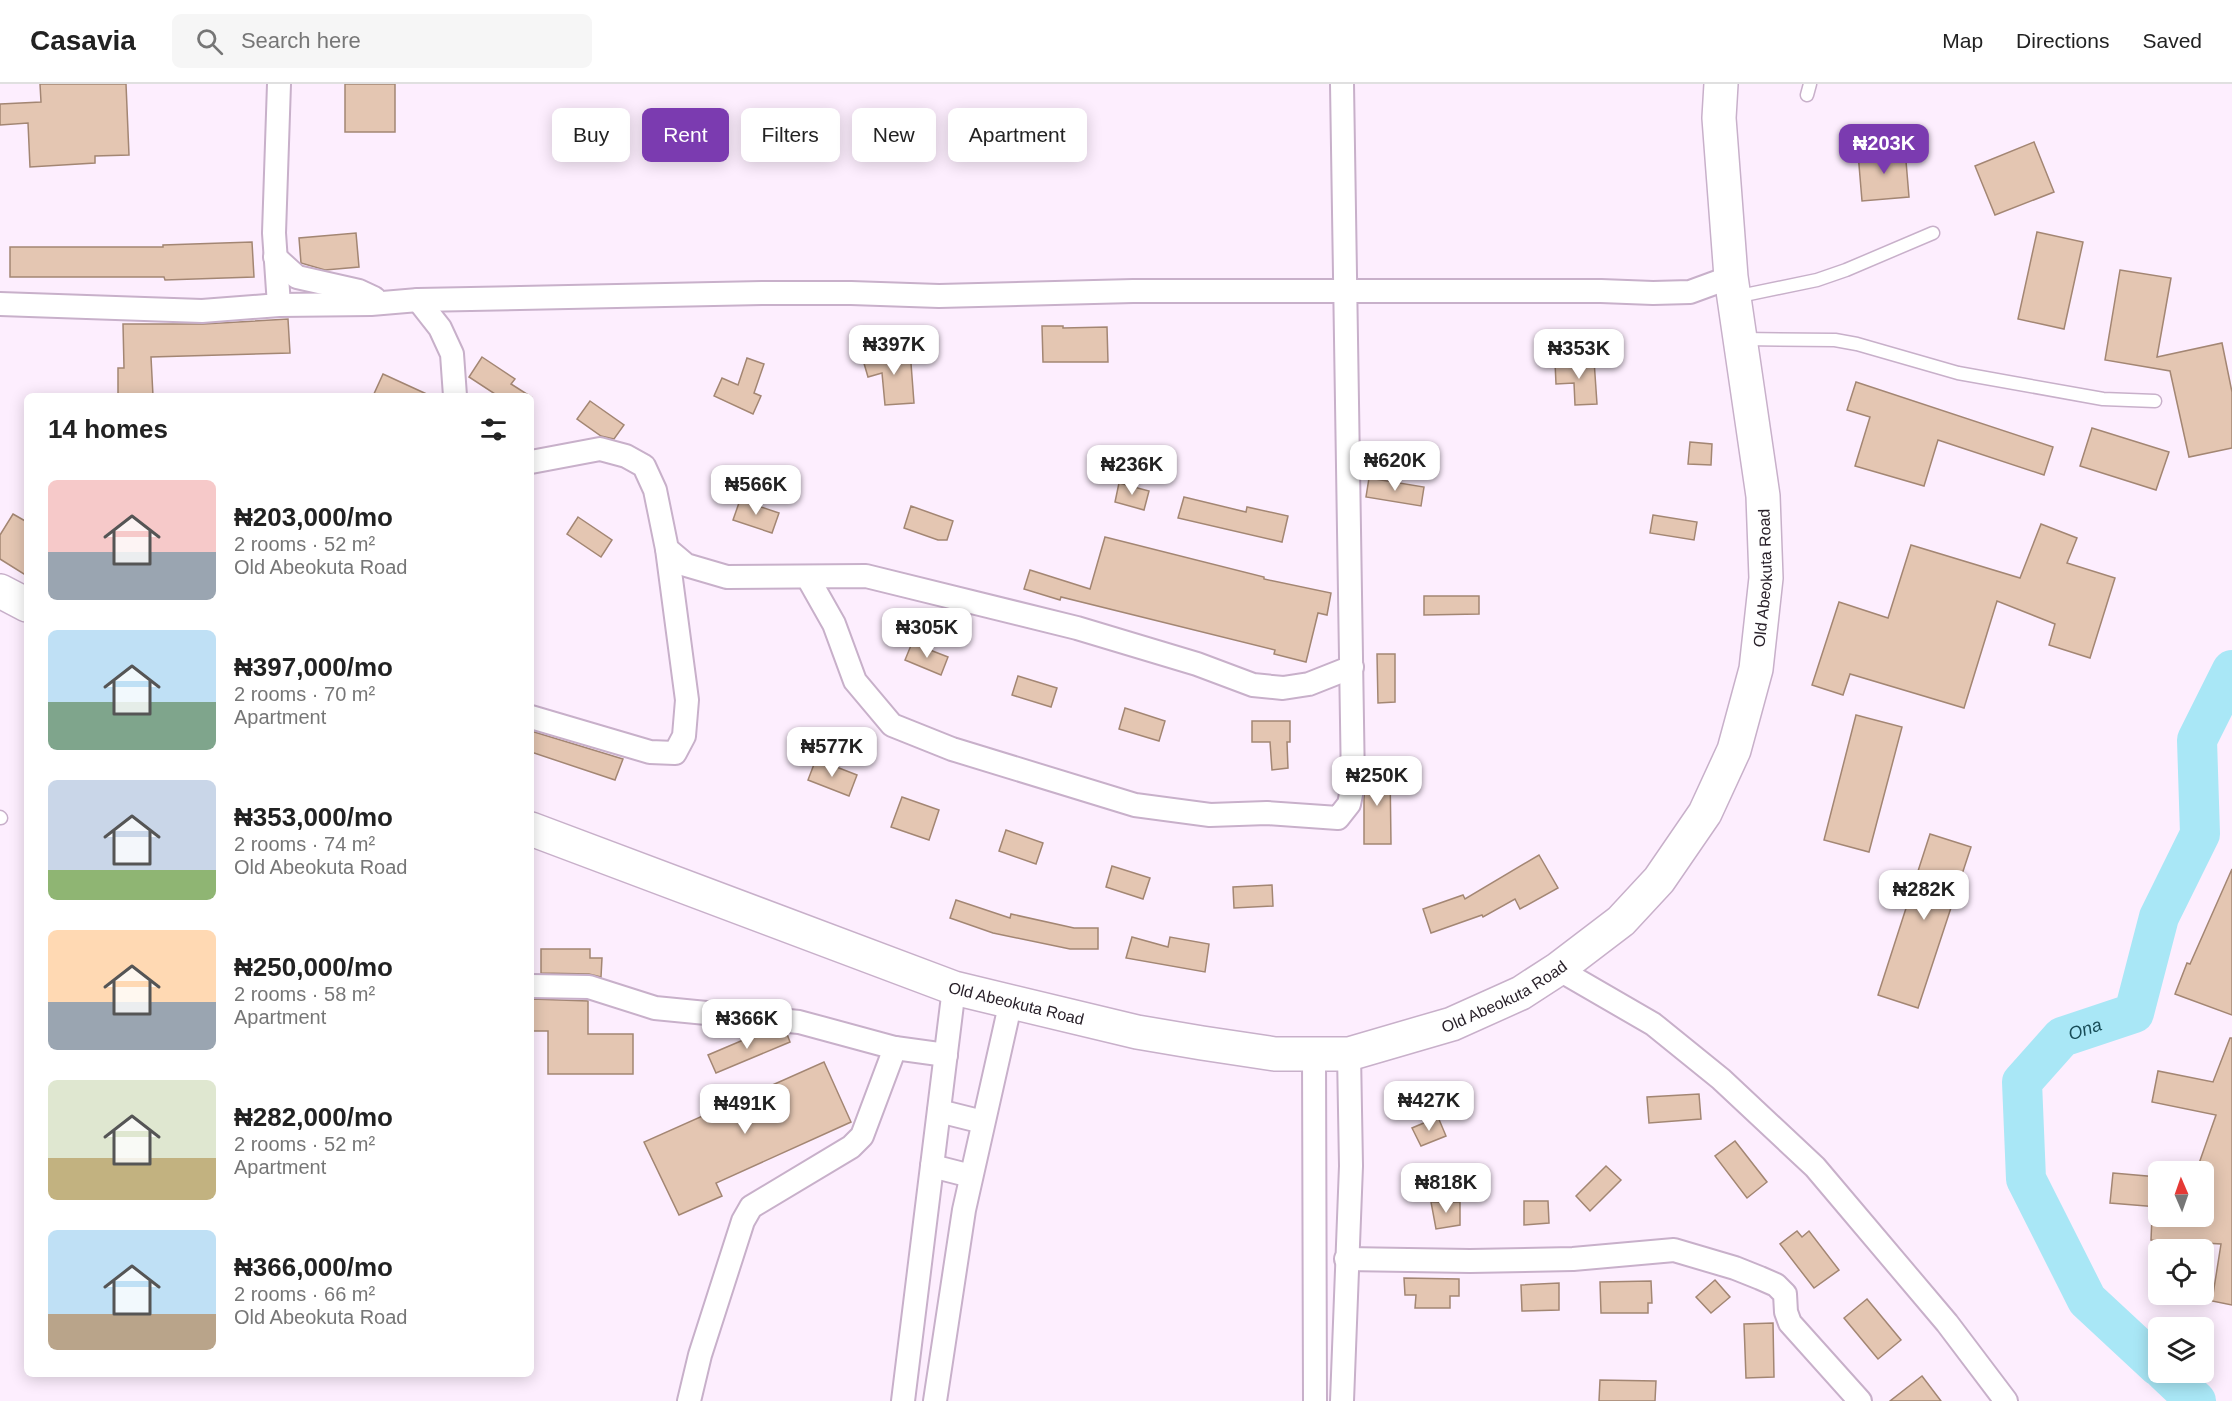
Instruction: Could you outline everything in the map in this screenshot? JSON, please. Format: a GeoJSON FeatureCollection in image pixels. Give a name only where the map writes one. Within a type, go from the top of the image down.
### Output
{"type":"FeatureCollection","features":[{"type":"Feature","properties":{"kind":"highway","name":"Old Abeokuta Road"},"geometry":{"type":"LineString","coordinates":[[534,829],[954,988],[1137,1032],[1202,1043],[1275,1054],[1349,1054],[1452,1024],[1521,993],[1558,969],[1622,921],[1659,880],[1705,813],[1734,750],[1756,669],[1766,578],[1763,496],[1732,287],[1719,118],[1721,84]]}},
{"type":"Feature","properties":{"kind":"highway"},"geometry":{"type":"LineString","coordinates":[[0,591],[24,603]]}},
{"type":"Feature","properties":{"kind":"street"},"geometry":{"type":"LineString","coordinates":[[279,84],[274,233],[279,304]]}},
{"type":"Feature","properties":{"kind":"street"},"geometry":{"type":"LineString","coordinates":[[808,578],[834,624],[855,681],[892,725],[952,749],[1135,805],[1210,815],[1267,813],[1338,818],[1349,804],[1353,785],[1342,84]]}},
{"type":"Feature","properties":{"kind":"street"},"geometry":{"type":"LineString","coordinates":[[275,257],[297,277],[359,291],[385,302]]}},
{"type":"Feature","properties":{"kind":"street"},"geometry":{"type":"LineString","coordinates":[[0,304],[202,311],[279,304],[773,293],[939,296],[1133,291],[1662,293],[1732,287]]}},
{"type":"Feature","properties":{"kind":"street"},"geometry":{"type":"LineString","coordinates":[[418,300],[440,328],[452,354],[455,393]]}},
{"type":"Feature","properties":{"kind":"street"},"geometry":{"type":"LineString","coordinates":[[534,462],[570,453],[600,450],[626,456],[644,466],[655,490],[667,549],[687,700],[684,736],[675,753],[650,752],[534,718]]}},
{"type":"Feature","properties":{"kind":"street"},"geometry":{"type":"LineString","coordinates":[[667,549],[686,565],[727,577],[866,576],[949,595],[1077,628],[1197,664],[1253,685],[1283,688],[1310,684],[1352,667]]}},
{"type":"Feature","properties":{"kind":"street"},"geometry":{"type":"LineString","coordinates":[[1558,969],[1653,1024],[1721,1079],[1815,1167],[1947,1323],[2006,1401]]}},
{"type":"Feature","properties":{"kind":"street"},"geometry":{"type":"LineString","coordinates":[[534,986],[589,987],[655,1008],[799,1022],[895,1048],[946,1055]]}},
{"type":"Feature","properties":{"kind":"street"},"geometry":{"type":"LineString","coordinates":[[903,1401],[954,988]]}},
{"type":"Feature","properties":{"kind":"street"},"geometry":{"type":"LineString","coordinates":[[935,1401],[962,1221],[1011,1002]]}},
{"type":"Feature","properties":{"kind":"street"},"geometry":{"type":"LineString","coordinates":[[689,1401],[703,1344],[742,1221],[751,1207],[851,1147],[862,1136],[895,1048]]}},
{"type":"Feature","properties":{"kind":"street"},"geometry":{"type":"LineString","coordinates":[[1314,1054],[1315,1401]]}},
{"type":"Feature","properties":{"kind":"street"},"geometry":{"type":"LineString","coordinates":[[1342,1401],[1351,1166],[1349,1054]]}},
{"type":"Feature","properties":{"kind":"street"},"geometry":{"type":"LineString","coordinates":[[939,1111],[983,1122]]}},
{"type":"Feature","properties":{"kind":"street"},"geometry":{"type":"LineString","coordinates":[[932,1166],[971,1176]]}},
{"type":"Feature","properties":{"kind":"street"},"geometry":{"type":"LineString","coordinates":[[1347,1258],[1470,1261],[1573,1259],[1674,1250],[1693,1255],[1735,1268],[1776,1285],[1785,1294],[1786,1312],[1790,1323],[1860,1401]]}},
{"type":"Feature","properties":{"kind":"lane"},"geometry":{"type":"LineString","coordinates":[[1732,287],[1817,280],[1933,233]]}},
{"type":"Feature","properties":{"kind":"lane"},"geometry":{"type":"LineString","coordinates":[[1740,339],[1835,340],[1857,344],[1958,373],[2103,399],[2155,401]]}},
{"type":"Feature","properties":{"kind":"building"},"geometry":{"type":"Polygon","coordinates":[[[40,84],[126,84],[129,155],[95,156],[95,163],[30,167],[28,123],[0,125],[0,104],[41,102],[40,84]]]}},
{"type":"Feature","properties":{"kind":"building"},"geometry":{"type":"Polygon","coordinates":[[[345,84],[395,84],[395,132],[345,132],[345,84]]]}},
{"type":"Feature","properties":{"kind":"building"},"geometry":{"type":"Polygon","coordinates":[[[2034,142],[2054,192],[1995,215],[1975,166],[2034,142]]]}},
{"type":"Feature","properties":{"kind":"building"},"geometry":{"type":"Polygon","coordinates":[[[1905,149],[1909,197],[1862,201],[1858,153],[1905,149]]]}},
{"type":"Feature","properties":{"kind":"building"},"geometry":{"type":"Polygon","coordinates":[[[2037,232],[2083,242],[2064,329],[2018,319],[2037,232]]]}},
{"type":"Feature","properties":{"kind":"building"},"geometry":{"type":"Polygon","coordinates":[[[356,233],[359,267],[325,270],[301,263],[299,238],[356,233]]]}},
{"type":"Feature","properties":{"kind":"building"},"geometry":{"type":"Polygon","coordinates":[[[252,242],[254,277],[165,280],[164,277],[10,277],[10,247],[163,247],[163,245],[252,242]]]}},
{"type":"Feature","properties":{"kind":"building"},"geometry":{"type":"Polygon","coordinates":[[[2120,270],[2171,278],[2157,357],[2222,343],[2232,392],[2232,448],[2189,457],[2170,371],[2105,360],[2120,270]]]}},
{"type":"Feature","properties":{"kind":"building"},"geometry":{"type":"Polygon","coordinates":[[[288,319],[290,353],[151,357],[153,393],[118,393],[118,368],[124,368],[123,324],[203,324],[288,319]]]}},
{"type":"Feature","properties":{"kind":"building"},"geometry":{"type":"Polygon","coordinates":[[[1042,326],[1107,327],[1108,362],[1043,362],[1042,326]]]}},
{"type":"Feature","properties":{"kind":"building"},"geometry":{"type":"Polygon","coordinates":[[[910,350],[914,403],[885,405],[882,373],[868,377],[863,360],[891,351],[910,350]]]}},
{"type":"Feature","properties":{"kind":"building"},"geometry":{"type":"Polygon","coordinates":[[[482,357],[515,379],[511,384],[525,393],[493,393],[469,377],[482,357]]]}},
{"type":"Feature","properties":{"kind":"building"},"geometry":{"type":"Polygon","coordinates":[[[747,358],[764,364],[754,393],[761,396],[753,414],[714,396],[722,378],[738,385],[747,358]]]}},
{"type":"Feature","properties":{"kind":"building"},"geometry":{"type":"Polygon","coordinates":[[[1594,360],[1597,404],[1575,405],[1574,383],[1556,384],[1555,362],[1594,360]]]}},
{"type":"Feature","properties":{"kind":"building"},"geometry":{"type":"Polygon","coordinates":[[[383,374],[424,393],[374,393],[383,374]]]}},
{"type":"Feature","properties":{"kind":"building"},"geometry":{"type":"Polygon","coordinates":[[[1856,382],[2053,447],[2044,475],[1938,440],[1924,486],[1855,466],[1870,417],[1847,410],[1856,382]]]}},
{"type":"Feature","properties":{"kind":"building"},"geometry":{"type":"Polygon","coordinates":[[[590,401],[624,425],[614,439],[601,436],[577,419],[590,401]]]}},
{"type":"Feature","properties":{"kind":"building"},"geometry":{"type":"Polygon","coordinates":[[[2092,428],[2169,452],[2156,490],[2080,466],[2092,428]]]}},
{"type":"Feature","properties":{"kind":"building"},"geometry":{"type":"Polygon","coordinates":[[[1690,442],[1712,444],[1711,465],[1688,464],[1690,442]]]}},
{"type":"Feature","properties":{"kind":"building"},"geometry":{"type":"Polygon","coordinates":[[[1369,478],[1424,487],[1421,506],[1366,497],[1369,478]]]}},
{"type":"Feature","properties":{"kind":"building"},"geometry":{"type":"Polygon","coordinates":[[[1119,483],[1149,491],[1144,510],[1115,502],[1119,483]]]}},
{"type":"Feature","properties":{"kind":"building"},"geometry":{"type":"Polygon","coordinates":[[[1184,497],[1246,512],[1247,507],[1288,516],[1282,542],[1178,518],[1184,497]]]}},
{"type":"Feature","properties":{"kind":"building"},"geometry":{"type":"Polygon","coordinates":[[[740,500],[779,513],[772,533],[733,520],[740,500]]]}},
{"type":"Feature","properties":{"kind":"building"},"geometry":{"type":"Polygon","coordinates":[[[911,506],[953,521],[947,540],[938,540],[904,528],[911,506]]]}},
{"type":"Feature","properties":{"kind":"building"},"geometry":{"type":"Polygon","coordinates":[[[13,514],[24,520],[24,574],[0,559],[0,535],[13,514]]]}},
{"type":"Feature","properties":{"kind":"building"},"geometry":{"type":"Polygon","coordinates":[[[1653,515],[1697,522],[1694,540],[1650,533],[1653,515]]]}},
{"type":"Feature","properties":{"kind":"building"},"geometry":{"type":"Polygon","coordinates":[[[578,517],[612,540],[601,557],[567,534],[578,517]]]}},
{"type":"Feature","properties":{"kind":"building"},"geometry":{"type":"Polygon","coordinates":[[[2041,524],[2077,538],[2067,563],[2115,578],[2090,658],[2049,645],[2055,624],[1997,601],[1964,708],[1850,674],[1843,695],[1812,685],[1839,602],[1888,618],[1911,545],[2020,578],[2041,524]]]}},
{"type":"Feature","properties":{"kind":"building"},"geometry":{"type":"Polygon","coordinates":[[[1105,537],[1264,577],[1264,579],[1331,593],[1327,615],[1318,613],[1306,662],[1274,654],[1275,650],[1061,597],[1060,600],[1024,589],[1030,570],[1090,589],[1105,537]]]}},
{"type":"Feature","properties":{"kind":"building"},"geometry":{"type":"Polygon","coordinates":[[[1424,596],[1479,596],[1479,614],[1424,615],[1424,596]]]}},
{"type":"Feature","properties":{"kind":"building"},"geometry":{"type":"Polygon","coordinates":[[[912,643],[948,657],[941,675],[905,660],[912,643]]]}},
{"type":"Feature","properties":{"kind":"building"},"geometry":{"type":"Polygon","coordinates":[[[1377,654],[1395,654],[1395,702],[1378,703],[1377,654]]]}},
{"type":"Feature","properties":{"kind":"building"},"geometry":{"type":"Polygon","coordinates":[[[1018,676],[1057,688],[1051,707],[1012,695],[1018,676]]]}},
{"type":"Feature","properties":{"kind":"building"},"geometry":{"type":"Polygon","coordinates":[[[1125,708],[1165,721],[1159,741],[1119,729],[1125,708]]]}},
{"type":"Feature","properties":{"kind":"building"},"geometry":{"type":"Polygon","coordinates":[[[1856,715],[1902,727],[1869,852],[1824,840],[1856,715]]]}},
{"type":"Feature","properties":{"kind":"building"},"geometry":{"type":"Polygon","coordinates":[[[1252,721],[1290,721],[1290,742],[1287,742],[1288,768],[1272,770],[1270,742],[1252,742],[1252,721]]]}},
{"type":"Feature","properties":{"kind":"building"},"geometry":{"type":"Polygon","coordinates":[[[534,732],[623,759],[615,780],[534,753],[534,732]]]}},
{"type":"Feature","properties":{"kind":"building"},"geometry":{"type":"Polygon","coordinates":[[[816,759],[857,775],[849,796],[808,780],[816,759]]]}},
{"type":"Feature","properties":{"kind":"building"},"geometry":{"type":"Polygon","coordinates":[[[1366,769],[1390,769],[1391,844],[1364,844],[1366,769]]]}},
{"type":"Feature","properties":{"kind":"building"},"geometry":{"type":"Polygon","coordinates":[[[902,797],[939,810],[929,840],[891,827],[902,797]]]}},
{"type":"Feature","properties":{"kind":"building"},"geometry":{"type":"Polygon","coordinates":[[[1006,830],[1043,843],[1036,864],[999,851],[1006,830]]]}},
{"type":"Feature","properties":{"kind":"building"},"geometry":{"type":"Polygon","coordinates":[[[1930,834],[1971,847],[1918,1008],[1878,995],[1930,834]]]}},
{"type":"Feature","properties":{"kind":"building"},"geometry":{"type":"Polygon","coordinates":[[[1539,855],[1558,888],[1520,909],[1515,899],[1483,917],[1482,915],[1431,933],[1423,909],[1463,895],[1465,899],[1539,855]]]}},
{"type":"Feature","properties":{"kind":"building"},"geometry":{"type":"Polygon","coordinates":[[[1112,866],[1150,878],[1143,899],[1106,887],[1112,866]]]}},
{"type":"Feature","properties":{"kind":"building"},"geometry":{"type":"Polygon","coordinates":[[[2232,869],[2232,1015],[2175,994],[2187,963],[2190,964],[2232,869]]]}},
{"type":"Feature","properties":{"kind":"building"},"geometry":{"type":"Polygon","coordinates":[[[1272,885],[1273,906],[1234,908],[1233,887],[1272,885]]]}},
{"type":"Feature","properties":{"kind":"building"},"geometry":{"type":"Polygon","coordinates":[[[956,900],[1010,918],[1011,914],[1074,928],[1098,928],[1098,949],[1070,949],[993,933],[950,918],[956,900]]]}},
{"type":"Feature","properties":{"kind":"building"},"geometry":{"type":"Polygon","coordinates":[[[1132,937],[1168,947],[1170,937],[1209,944],[1205,972],[1126,958],[1132,937]]]}},
{"type":"Feature","properties":{"kind":"building"},"geometry":{"type":"Polygon","coordinates":[[[541,949],[590,949],[590,958],[602,958],[601,977],[589,974],[541,973],[541,949]]]}},
{"type":"Feature","properties":{"kind":"building"},"geometry":{"type":"Polygon","coordinates":[[[534,999],[588,1001],[588,1034],[633,1034],[633,1074],[548,1074],[548,1031],[534,1031],[534,999]]]}},
{"type":"Feature","properties":{"kind":"building"},"geometry":{"type":"Polygon","coordinates":[[[762,1032],[787,1034],[790,1042],[716,1073],[708,1055],[762,1032]]]}},
{"type":"Feature","properties":{"kind":"building"},"geometry":{"type":"Polygon","coordinates":[[[2230,1038],[2232,1038],[2232,1305],[2214,1301],[2221,1244],[2214,1244],[2214,1239],[2151,1239],[2152,1227],[2214,1227],[2214,1161],[2200,1161],[2216,1115],[2152,1102],[2158,1071],[2213,1082],[2230,1038]]]}},
{"type":"Feature","properties":{"kind":"building"},"geometry":{"type":"Polygon","coordinates":[[[824,1062],[851,1122],[716,1183],[722,1196],[679,1215],[644,1142],[824,1062]]]}},
{"type":"Feature","properties":{"kind":"building"},"geometry":{"type":"Polygon","coordinates":[[[1699,1094],[1701,1119],[1649,1123],[1647,1097],[1699,1094]]]}},
{"type":"Feature","properties":{"kind":"building"},"geometry":{"type":"Polygon","coordinates":[[[1438,1117],[1446,1136],[1421,1146],[1412,1128],[1438,1117]]]}},
{"type":"Feature","properties":{"kind":"building"},"geometry":{"type":"Polygon","coordinates":[[[1735,1141],[1767,1182],[1747,1198],[1715,1156],[1735,1141]]]}},
{"type":"Feature","properties":{"kind":"building"},"geometry":{"type":"Polygon","coordinates":[[[1606,1166],[1621,1180],[1590,1211],[1576,1196],[1606,1166]]]}},
{"type":"Feature","properties":{"kind":"building"},"geometry":{"type":"Polygon","coordinates":[[[2113,1173],[2148,1176],[2148,1206],[2110,1203],[2113,1173]]]}},
{"type":"Feature","properties":{"kind":"building"},"geometry":{"type":"Polygon","coordinates":[[[1524,1201],[1548,1201],[1549,1223],[1524,1225],[1524,1201]]]}},
{"type":"Feature","properties":{"kind":"building"},"geometry":{"type":"Polygon","coordinates":[[[1431,1202],[1460,1202],[1460,1225],[1436,1229],[1431,1202]]]}},
{"type":"Feature","properties":{"kind":"building"},"geometry":{"type":"Polygon","coordinates":[[[1797,1231],[1802,1237],[1809,1231],[1839,1270],[1814,1288],[1780,1244],[1797,1231]]]}},
{"type":"Feature","properties":{"kind":"building"},"geometry":{"type":"Polygon","coordinates":[[[1404,1278],[1459,1279],[1459,1296],[1450,1296],[1450,1308],[1415,1308],[1416,1295],[1405,1295],[1404,1278]]]}},
{"type":"Feature","properties":{"kind":"building"},"geometry":{"type":"Polygon","coordinates":[[[1715,1280],[1730,1297],[1711,1313],[1696,1297],[1715,1280]]]}},
{"type":"Feature","properties":{"kind":"building"},"geometry":{"type":"Polygon","coordinates":[[[1651,1281],[1652,1303],[1648,1303],[1648,1313],[1601,1313],[1600,1282],[1651,1281]]]}},
{"type":"Feature","properties":{"kind":"building"},"geometry":{"type":"Polygon","coordinates":[[[1559,1283],[1559,1310],[1522,1311],[1521,1285],[1559,1283]]]}},
{"type":"Feature","properties":{"kind":"building"},"geometry":{"type":"Polygon","coordinates":[[[1867,1299],[1901,1340],[1878,1359],[1844,1318],[1867,1299]]]}},
{"type":"Feature","properties":{"kind":"building"},"geometry":{"type":"Polygon","coordinates":[[[1773,1323],[1774,1377],[1746,1378],[1744,1324],[1773,1323]]]}},
{"type":"Feature","properties":{"kind":"building"},"geometry":{"type":"Polygon","coordinates":[[[1922,1376],[1941,1401],[1890,1401],[1922,1376]]]}},
{"type":"Feature","properties":{"kind":"building"},"geometry":{"type":"Polygon","coordinates":[[[1600,1380],[1656,1381],[1655,1401],[1599,1401],[1600,1380]]]}},
{"type":"Feature","properties":{"kind":"waterway","name":"Ona"},"geometry":{"type":"LineString","coordinates":[[2148,1357],[2087,1300],[2026,1179],[2022,1082],[2062,1037],[2134,1013],[2159,917],[2200,834],[2197,740],[2232,670]]}},
{"type":"Feature","properties":{"kind":"waterway","name":"Ona"},"geometry":{"type":"LineString","coordinates":[[2177,1383],[2196,1401]]}}]}
